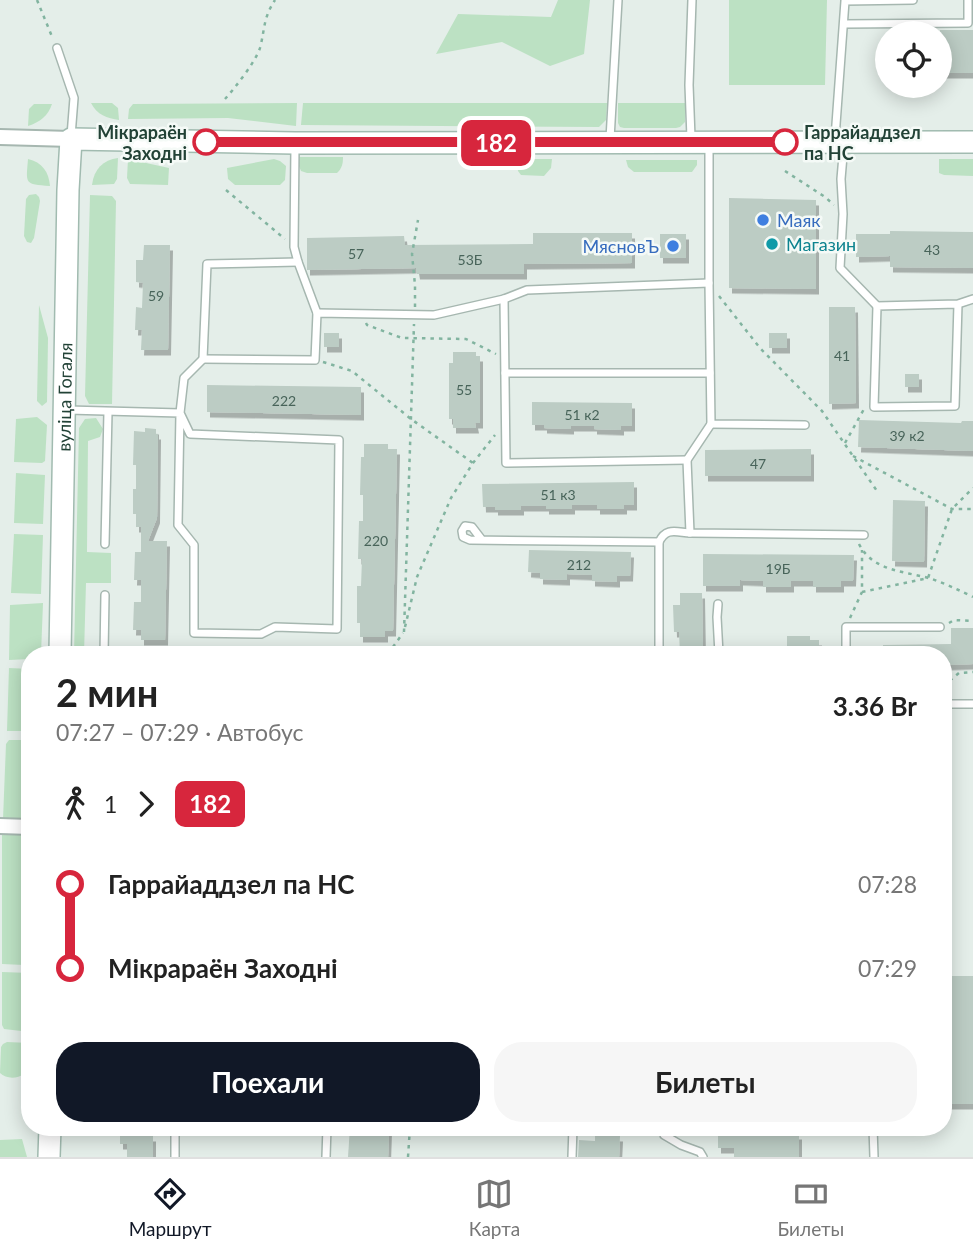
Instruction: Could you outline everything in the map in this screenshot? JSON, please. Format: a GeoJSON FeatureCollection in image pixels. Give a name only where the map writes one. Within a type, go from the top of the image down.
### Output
{"type":"FeatureCollection","features":[{"type":"Feature","properties":{"kind":"main road"},"geometry":{"type":"LineString","coordinates":[[71,139],[295,143],[973,142]]}},
{"type":"Feature","properties":{"kind":"main road","name":"вуліца Гогаля"},"geometry":{"type":"LineString","coordinates":[[60,646],[71,139]]}},
{"type":"Feature","properties":{"kind":"main road"},"geometry":{"type":"LineString","coordinates":[[49,1157],[50,1136]]}},
{"type":"Feature","properties":{"kind":"street"},"geometry":{"type":"LineString","coordinates":[[0,137],[71,139]]}},
{"type":"Feature","properties":{"kind":"street"},"geometry":{"type":"LineString","coordinates":[[0,826],[21,827]]}},
{"type":"Feature","properties":{"kind":"lane"},"geometry":{"type":"LineString","coordinates":[[610,142],[618,0]]}},
{"type":"Feature","properties":{"kind":"lane"},"geometry":{"type":"LineString","coordinates":[[690,533],[687,460],[711,424],[709,283],[700,142],[689,85],[692,0]]}},
{"type":"Feature","properties":{"kind":"lane"},"geometry":{"type":"LineString","coordinates":[[913,0],[845,1],[840,142],[844,214],[840,268],[877,306],[874,407],[955,406],[958,304]]}},
{"type":"Feature","properties":{"kind":"lane"},"geometry":{"type":"LineString","coordinates":[[844,24],[968,23],[968,0]]}},
{"type":"Feature","properties":{"kind":"lane"},"geometry":{"type":"LineString","coordinates":[[57,48],[74,98],[71,139]]}},
{"type":"Feature","properties":{"kind":"lane"},"geometry":{"type":"LineString","coordinates":[[203,359],[315,360],[317,313],[294,247],[295,143]]}},
{"type":"Feature","properties":{"kind":"lane"},"geometry":{"type":"LineString","coordinates":[[180,413],[190,434],[339,440],[337,629],[275,626],[261,634],[194,633],[194,545],[178,525],[180,413],[184,378],[203,359],[207,264],[298,262]]}},
{"type":"Feature","properties":{"kind":"lane"},"geometry":{"type":"LineString","coordinates":[[317,313],[434,315],[505,299],[527,290],[709,283]]}},
{"type":"Feature","properties":{"kind":"lane"},"geometry":{"type":"LineString","coordinates":[[505,299],[506,463],[687,460]]}},
{"type":"Feature","properties":{"kind":"lane"},"geometry":{"type":"LineString","coordinates":[[877,306],[958,304],[973,299]]}},
{"type":"Feature","properties":{"kind":"lane"},"geometry":{"type":"LineString","coordinates":[[505,373],[710,373]]}},
{"type":"Feature","properties":{"kind":"lane"},"geometry":{"type":"LineString","coordinates":[[64,410],[180,413]]}},
{"type":"Feature","properties":{"kind":"lane"},"geometry":{"type":"LineString","coordinates":[[105,544],[108,412]]}},
{"type":"Feature","properties":{"kind":"lane"},"geometry":{"type":"LineString","coordinates":[[711,424],[805,425]]}},
{"type":"Feature","properties":{"kind":"lane"},"geometry":{"type":"LineString","coordinates":[[659,646],[659,542],[667,532],[864,535]]}},
{"type":"Feature","properties":{"kind":"lane"},"geometry":{"type":"LineString","coordinates":[[482,540],[659,542]]}},
{"type":"Feature","properties":{"kind":"lane"},"geometry":{"type":"LineString","coordinates":[[104,646],[105,595]]}},
{"type":"Feature","properties":{"kind":"lane"},"geometry":{"type":"LineString","coordinates":[[718,604],[719,646]]}},
{"type":"Feature","properties":{"kind":"lane"},"geometry":{"type":"LineString","coordinates":[[846,646],[846,627],[940,627]]}},
{"type":"Feature","properties":{"kind":"lane"},"geometry":{"type":"LineString","coordinates":[[952,704],[973,704]]}},
{"type":"Feature","properties":{"kind":"lane"},"geometry":{"type":"LineString","coordinates":[[175,1136],[175,1157]]}},
{"type":"Feature","properties":{"kind":"lane"},"geometry":{"type":"LineString","coordinates":[[326,1157],[327,1136]]}},
{"type":"Feature","properties":{"kind":"lane"},"geometry":{"type":"LineString","coordinates":[[572,1157],[573,1136]]}},
{"type":"Feature","properties":{"kind":"lane"},"geometry":{"type":"LineString","coordinates":[[666,1136],[700,1152],[703,1157]]}},
{"type":"Feature","properties":{"kind":"lane"},"geometry":{"type":"LineString","coordinates":[[873,1136],[874,1157]]}},
{"type":"Feature","properties":{"kind":"path"},"geometry":{"type":"LineString","coordinates":[[37,0],[57,48]]}},
{"type":"Feature","properties":{"kind":"path"},"geometry":{"type":"LineString","coordinates":[[225,99],[259,50],[267,12],[275,0]]}},
{"type":"Feature","properties":{"kind":"path"},"geometry":{"type":"LineString","coordinates":[[785,171],[825,197]]}},
{"type":"Feature","properties":{"kind":"path"},"geometry":{"type":"LineString","coordinates":[[226,190],[294,247]]}},
{"type":"Feature","properties":{"kind":"path"},"geometry":{"type":"LineString","coordinates":[[404,632],[414,338],[415,285],[412,254],[418,220]]}},
{"type":"Feature","properties":{"kind":"path"},"geometry":{"type":"LineString","coordinates":[[709,283],[761,348],[822,411],[877,491]]}},
{"type":"Feature","properties":{"kind":"path"},"geometry":{"type":"LineString","coordinates":[[362,314],[367,325],[402,338],[466,338],[505,359]]}},
{"type":"Feature","properties":{"kind":"path"},"geometry":{"type":"LineString","coordinates":[[315,360],[352,371],[411,419],[473,463]]}},
{"type":"Feature","properties":{"kind":"path"},"geometry":{"type":"LineString","coordinates":[[845,444],[864,409],[874,407]]}},
{"type":"Feature","properties":{"kind":"path"},"geometry":{"type":"LineString","coordinates":[[394,646],[404,632],[417,577],[451,498],[500,428],[505,414]]}},
{"type":"Feature","properties":{"kind":"path"},"geometry":{"type":"LineString","coordinates":[[852,455],[952,509],[973,509]]}},
{"type":"Feature","properties":{"kind":"path"},"geometry":{"type":"LineString","coordinates":[[928,578],[952,509],[973,488]]}},
{"type":"Feature","properties":{"kind":"path"},"geometry":{"type":"LineString","coordinates":[[854,535],[862,550],[884,568],[928,578],[973,597]]}},
{"type":"Feature","properties":{"kind":"path"},"geometry":{"type":"LineString","coordinates":[[846,627],[862,592],[862,550]]}},
{"type":"Feature","properties":{"kind":"path"},"geometry":{"type":"LineString","coordinates":[[862,592],[928,578]]}},
{"type":"Feature","properties":{"kind":"path"},"geometry":{"type":"LineString","coordinates":[[940,627],[954,620],[973,621]]}},
{"type":"Feature","properties":{"kind":"path"},"geometry":{"type":"LineString","coordinates":[[952,679],[959,673],[973,672]]}},
{"type":"Feature","properties":{"kind":"path"},"geometry":{"type":"LineString","coordinates":[[408,1157],[409,1136]]}},
{"type":"Feature","properties":{"kind":"green space"},"geometry":{"type":"Polygon","coordinates":[[[558,0],[590,0],[584,54],[550,66],[502,42],[436,54],[458,14],[551,17],[558,0]]]}},
{"type":"Feature","properties":{"kind":"green space"},"geometry":{"type":"Polygon","coordinates":[[[729,0],[827,0],[825,85],[729,85],[729,0]]]}},
{"type":"Feature","properties":{"kind":"green space"},"geometry":{"type":"Polygon","coordinates":[[[91,103],[112,103],[118,108],[119,120],[103,115],[91,103]]]}},
{"type":"Feature","properties":{"kind":"green space"},"geometry":{"type":"Polygon","coordinates":[[[297,103],[296,126],[228,118],[128,119],[129,109],[133,104],[297,103]]]}},
{"type":"Feature","properties":{"kind":"green space"},"geometry":{"type":"Polygon","coordinates":[[[303,103],[607,103],[606,120],[599,127],[301,125],[303,103]]]}},
{"type":"Feature","properties":{"kind":"green space"},"geometry":{"type":"Polygon","coordinates":[[[618,103],[685,103],[685,122],[676,128],[620,127],[618,103]]]}},
{"type":"Feature","properties":{"kind":"green space"},"geometry":{"type":"Polygon","coordinates":[[[34,104],[52,104],[43,118],[28,126],[29,109],[34,104]]]}},
{"type":"Feature","properties":{"kind":"green space"},"geometry":{"type":"Polygon","coordinates":[[[299,157],[343,157],[343,162],[337,173],[307,173],[301,171],[299,157]]]}},
{"type":"Feature","properties":{"kind":"green space"},"geometry":{"type":"Polygon","coordinates":[[[118,158],[117,179],[114,184],[92,185],[100,166],[118,158]]]}},
{"type":"Feature","properties":{"kind":"green space"},"geometry":{"type":"Polygon","coordinates":[[[28,159],[44,168],[50,186],[28,181],[28,159]]]}},
{"type":"Feature","properties":{"kind":"green space"},"geometry":{"type":"Polygon","coordinates":[[[128,159],[169,168],[168,185],[130,184],[127,178],[128,159]]]}},
{"type":"Feature","properties":{"kind":"green space"},"geometry":{"type":"Polygon","coordinates":[[[274,159],[286,166],[285,180],[280,185],[235,185],[228,179],[227,168],[274,159]]]}},
{"type":"Feature","properties":{"kind":"green space"},"geometry":{"type":"Polygon","coordinates":[[[517,159],[552,159],[551,168],[544,176],[521,175],[517,159]]]}},
{"type":"Feature","properties":{"kind":"green space"},"geometry":{"type":"Polygon","coordinates":[[[939,159],[973,159],[973,176],[939,173],[939,159]]]}},
{"type":"Feature","properties":{"kind":"green space"},"geometry":{"type":"Polygon","coordinates":[[[626,160],[697,160],[697,165],[692,172],[634,172],[628,167],[626,160]]]}},
{"type":"Feature","properties":{"kind":"green space"},"geometry":{"type":"Polygon","coordinates":[[[36,194],[40,201],[31,243],[27,242],[24,236],[26,199],[29,195],[36,194]]]}},
{"type":"Feature","properties":{"kind":"green space"},"geometry":{"type":"Polygon","coordinates":[[[90,195],[112,196],[116,201],[112,404],[89,404],[85,396],[90,195]]]}},
{"type":"Feature","properties":{"kind":"green space"},"geometry":{"type":"Polygon","coordinates":[[[39,305],[48,338],[47,402],[42,406],[37,401],[39,305]]]}},
{"type":"Feature","properties":{"kind":"green space"},"geometry":{"type":"Polygon","coordinates":[[[37,417],[47,425],[45,461],[14,462],[16,419],[37,417]]]}},
{"type":"Feature","properties":{"kind":"green space"},"geometry":{"type":"Polygon","coordinates":[[[96,418],[103,429],[100,437],[88,441],[87,552],[111,553],[111,583],[86,583],[84,646],[74,646],[79,428],[85,419],[96,418]]]}},
{"type":"Feature","properties":{"kind":"green space"},"geometry":{"type":"Polygon","coordinates":[[[16,473],[45,475],[43,524],[14,523],[16,473]]]}},
{"type":"Feature","properties":{"kind":"green space"},"geometry":{"type":"Polygon","coordinates":[[[14,534],[43,535],[41,594],[11,593],[14,534]]]}},
{"type":"Feature","properties":{"kind":"green space"},"geometry":{"type":"Polygon","coordinates":[[[43,603],[41,646],[21,646],[21,659],[9,660],[10,605],[43,603]]]}},
{"type":"Feature","properties":{"kind":"green space"},"geometry":{"type":"Polygon","coordinates":[[[9,668],[21,669],[21,731],[7,731],[9,668]]]}},
{"type":"Feature","properties":{"kind":"green space"},"geometry":{"type":"Polygon","coordinates":[[[9,740],[21,740],[21,820],[3,819],[6,744],[9,740]]]}},
{"type":"Feature","properties":{"kind":"green space"},"geometry":{"type":"Polygon","coordinates":[[[2,831],[21,834],[21,965],[2,964],[2,831]]]}},
{"type":"Feature","properties":{"kind":"green space"},"geometry":{"type":"Polygon","coordinates":[[[2,972],[21,973],[21,1031],[4,1029],[2,972]]]}},
{"type":"Feature","properties":{"kind":"green space"},"geometry":{"type":"Polygon","coordinates":[[[21,1043],[21,1076],[8,1077],[0,1073],[3,1044],[21,1043]]]}},
{"type":"Feature","properties":{"kind":"green space"},"geometry":{"type":"Polygon","coordinates":[[[22,1139],[27,1157],[0,1157],[0,1140],[22,1139]]]}},
{"type":"Feature","properties":{"kind":"building"},"geometry":{"type":"Polygon","coordinates":[[[952,30],[973,30],[973,73],[952,73],[952,30]]]}},
{"type":"Feature","properties":{"kind":"building","name":"Магазин"},"geometry":{"type":"Polygon","coordinates":[[[729,198],[816,200],[816,289],[729,288],[729,198]]]}},
{"type":"Feature","properties":{"kind":"building"},"geometry":{"type":"Polygon","coordinates":[[[890,231],[973,232],[973,268],[890,267],[890,256],[856,257],[856,234],[890,234],[890,231]]]}},
{"type":"Feature","properties":{"kind":"building"},"geometry":{"type":"Polygon","coordinates":[[[533,233],[632,233],[632,263],[524,264],[524,274],[417,274],[416,268],[307,270],[307,238],[404,236],[405,245],[533,244],[533,233]]]}},
{"type":"Feature","properties":{"kind":"building","name":"МясновЪ"},"geometry":{"type":"Polygon","coordinates":[[[660,234],[686,234],[686,258],[660,258],[660,234]]]}},
{"type":"Feature","properties":{"kind":"building"},"geometry":{"type":"Polygon","coordinates":[[[144,245],[170,245],[168,350],[141,350],[142,330],[135,330],[136,307],[142,308],[143,283],[136,282],[136,260],[143,260],[144,245]]]}},
{"type":"Feature","properties":{"kind":"building"},"geometry":{"type":"Polygon","coordinates":[[[829,307],[855,307],[856,403],[829,404],[829,307]]]}},
{"type":"Feature","properties":{"kind":"building"},"geometry":{"type":"Polygon","coordinates":[[[324,333],[339,333],[339,347],[324,347],[324,333]]]}},
{"type":"Feature","properties":{"kind":"building"},"geometry":{"type":"Polygon","coordinates":[[[769,333],[787,333],[787,348],[769,348],[769,333]]]}},
{"type":"Feature","properties":{"kind":"building"},"geometry":{"type":"Polygon","coordinates":[[[453,352],[476,352],[476,356],[480,356],[480,423],[475,423],[476,428],[453,428],[453,419],[449,419],[449,363],[453,363],[453,352]]]}},
{"type":"Feature","properties":{"kind":"building"},"geometry":{"type":"Polygon","coordinates":[[[905,374],[919,374],[919,387],[905,387],[905,374]]]}},
{"type":"Feature","properties":{"kind":"building"},"geometry":{"type":"Polygon","coordinates":[[[207,385],[361,387],[361,415],[207,412],[207,385]]]}},
{"type":"Feature","properties":{"kind":"building"},"geometry":{"type":"Polygon","coordinates":[[[532,402],[632,403],[632,426],[621,426],[621,430],[594,429],[594,426],[544,428],[544,425],[532,425],[532,402]]]}},
{"type":"Feature","properties":{"kind":"building"},"geometry":{"type":"Polygon","coordinates":[[[859,420],[961,423],[973,421],[973,451],[858,447],[859,420]]]}},
{"type":"Feature","properties":{"kind":"building"},"geometry":{"type":"Polygon","coordinates":[[[145,428],[156,429],[158,434],[157,518],[148,541],[167,541],[165,640],[141,640],[141,630],[133,630],[134,602],[141,602],[141,580],[134,580],[135,552],[141,552],[141,527],[136,527],[136,514],[133,514],[133,489],[136,489],[136,465],[133,465],[134,431],[145,432],[145,428]]]}},
{"type":"Feature","properties":{"kind":"building"},"geometry":{"type":"Polygon","coordinates":[[[364,444],[388,444],[388,449],[397,449],[393,631],[385,631],[385,637],[360,637],[360,623],[357,623],[357,586],[361,586],[362,559],[358,559],[359,521],[363,521],[363,495],[360,495],[364,444]]]}},
{"type":"Feature","properties":{"kind":"building"},"geometry":{"type":"Polygon","coordinates":[[[811,449],[811,476],[705,476],[705,450],[811,449]]]}},
{"type":"Feature","properties":{"kind":"building"},"geometry":{"type":"Polygon","coordinates":[[[634,482],[634,505],[624,505],[624,509],[597,509],[597,505],[572,505],[572,509],[521,506],[521,510],[483,507],[482,484],[634,482]]]}},
{"type":"Feature","properties":{"kind":"building"},"geometry":{"type":"Polygon","coordinates":[[[893,500],[925,501],[924,562],[892,561],[893,500]]]}},
{"type":"Feature","properties":{"kind":"building"},"geometry":{"type":"Polygon","coordinates":[[[529,550],[631,552],[630,576],[617,576],[617,582],[592,581],[592,575],[567,574],[567,580],[540,579],[540,573],[528,572],[529,550]]]}},
{"type":"Feature","properties":{"kind":"building"},"geometry":{"type":"Polygon","coordinates":[[[703,554],[854,555],[853,581],[841,581],[841,587],[813,587],[813,581],[791,581],[791,587],[763,587],[763,581],[740,580],[740,586],[703,586],[703,554]]]}},
{"type":"Feature","properties":{"kind":"building"},"geometry":{"type":"Polygon","coordinates":[[[680,593],[702,593],[703,646],[680,646],[679,632],[674,632],[673,605],[680,605],[680,593]]]}},
{"type":"Feature","properties":{"kind":"building"},"geometry":{"type":"Polygon","coordinates":[[[951,628],[973,628],[973,664],[952,665],[952,646],[883,646],[883,645],[951,644],[951,628]]]}},
{"type":"Feature","properties":{"kind":"building"},"geometry":{"type":"Polygon","coordinates":[[[787,636],[810,636],[810,640],[819,640],[819,646],[787,646],[787,636]]]}},
{"type":"Feature","properties":{"kind":"building"},"geometry":{"type":"Polygon","coordinates":[[[952,976],[973,976],[973,1104],[952,1104],[952,976]]]}},
{"type":"Feature","properties":{"kind":"building"},"geometry":{"type":"Polygon","coordinates":[[[120,1136],[153,1136],[153,1157],[127,1157],[127,1144],[120,1144],[120,1136]]]}},
{"type":"Feature","properties":{"kind":"building"},"geometry":{"type":"Polygon","coordinates":[[[349,1136],[389,1136],[388,1157],[348,1157],[349,1136]]]}},
{"type":"Feature","properties":{"kind":"building"},"geometry":{"type":"Polygon","coordinates":[[[595,1136],[620,1136],[619,1157],[578,1157],[579,1140],[595,1141],[595,1136]]]}},
{"type":"Feature","properties":{"kind":"building"},"geometry":{"type":"Polygon","coordinates":[[[718,1136],[799,1136],[799,1157],[734,1157],[734,1148],[718,1148],[718,1136]]]}},
{"type":"Feature","properties":{"kind":"bus line","name":"182"},"geometry":{"type":"LineString","coordinates":[[206,142],[785,142]]}},
{"type":"Feature","properties":{"kind":"place","name":"Мікрараён Заходні"},"geometry":{"type":"Point","coordinates":[206,142]}},
{"type":"Feature","properties":{"kind":"place","name":"Гаррайаддзел па НС"},"geometry":{"type":"Point","coordinates":[785,142]}},
{"type":"Feature","properties":{"kind":"place","name":"Маяк"},"geometry":{"type":"Point","coordinates":[763,220]}},
{"type":"Feature","properties":{"kind":"place","name":"Магазин"},"geometry":{"type":"Point","coordinates":[772,244]}},
{"type":"Feature","properties":{"kind":"place","name":"МясновЪ"},"geometry":{"type":"Point","coordinates":[673,246]}}]}
